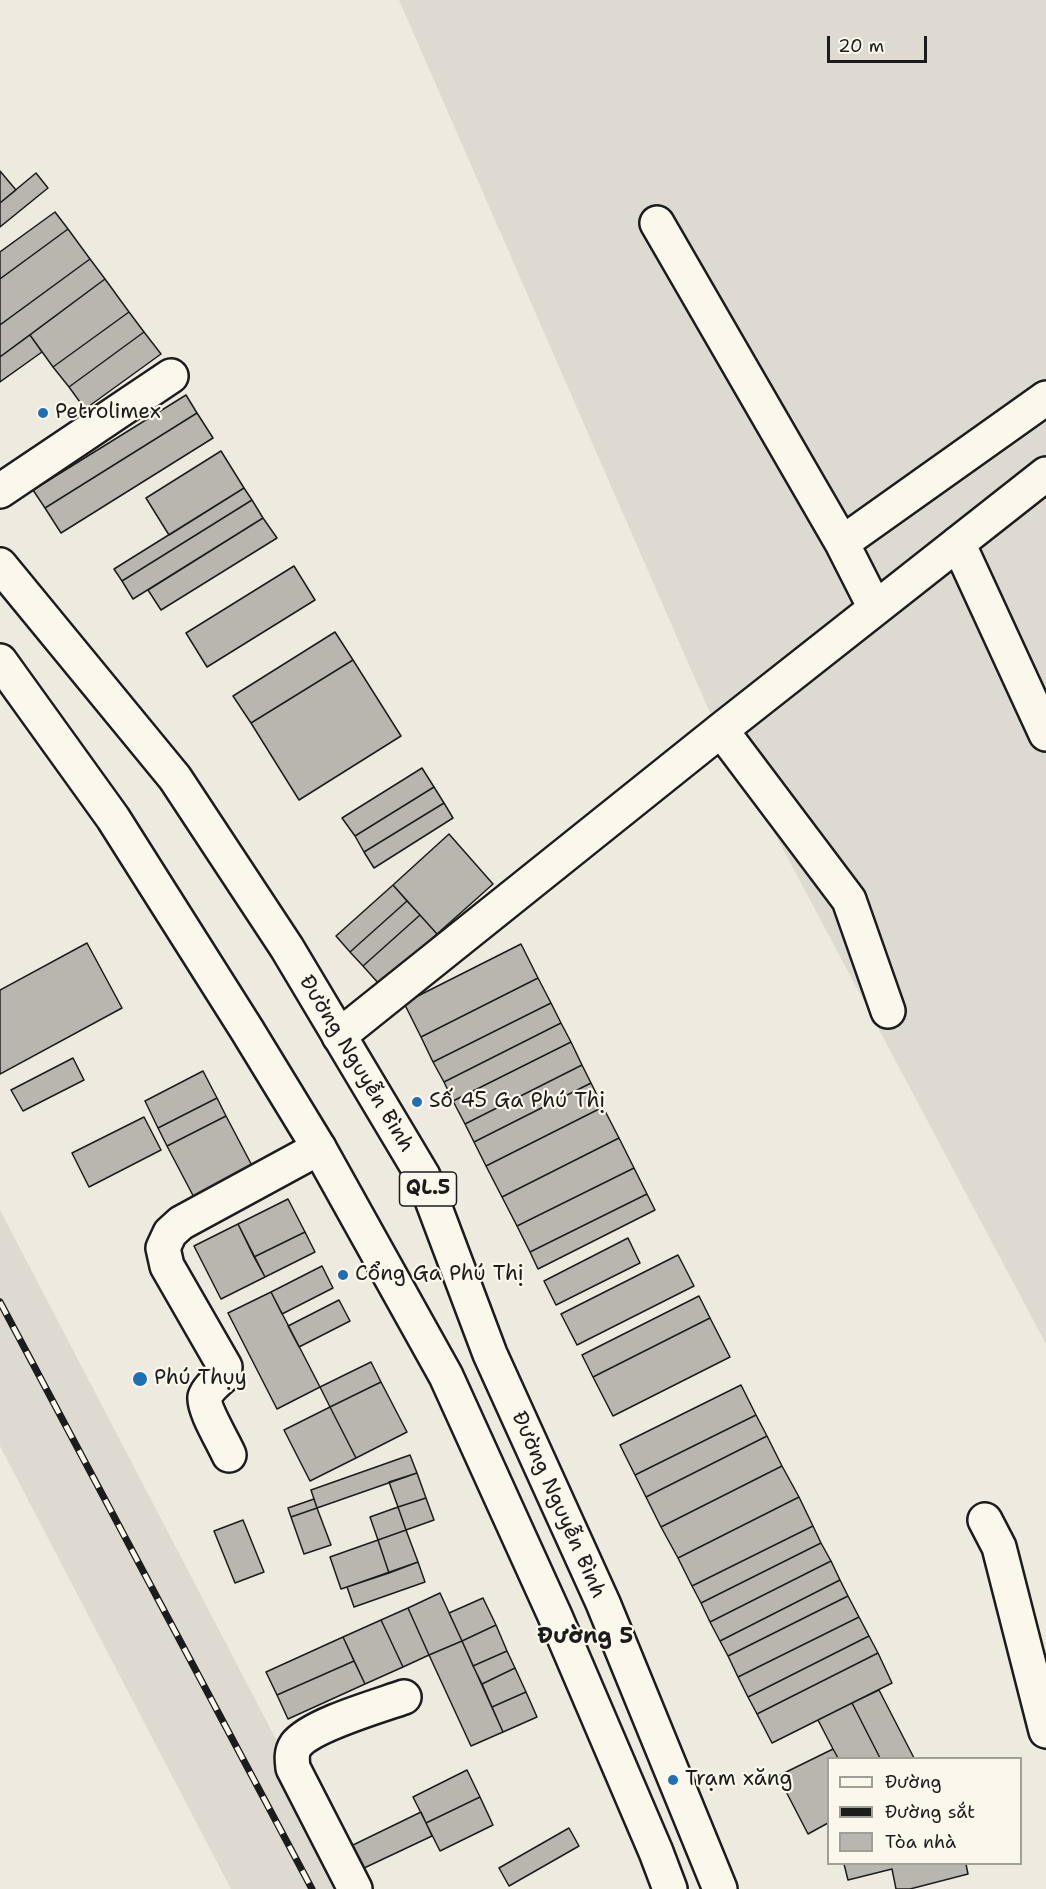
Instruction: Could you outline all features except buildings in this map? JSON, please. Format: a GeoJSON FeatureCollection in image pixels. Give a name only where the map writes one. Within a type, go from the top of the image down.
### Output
{"type":"FeatureCollection","features":[{"type":"Feature","properties":{"kind":"main road"},"geometry":{"type":"LineString","coordinates":[[657,223],[842,543],[875,608]]}},
{"type":"Feature","properties":{"kind":"main road"},"geometry":{"type":"LineString","coordinates":[[0,491],[171,376]]}},
{"type":"Feature","properties":{"kind":"main road"},"geometry":{"type":"LineString","coordinates":[[842,543],[1046,398]]}},
{"type":"Feature","properties":{"kind":"main road"},"geometry":{"type":"LineString","coordinates":[[339,1036],[721,730],[1046,474]]}},
{"type":"Feature","properties":{"kind":"main road"},"geometry":{"type":"LineString","coordinates":[[958,543],[1046,734]]}},
{"type":"Feature","properties":{"kind":"main road","name":"Đường Nguyễn Bình"},"geometry":{"type":"LineString","coordinates":[[0,565],[175,778],[287,948],[423,1176],[490,1354],[603,1603],[720,1889]]}},
{"type":"Feature","properties":{"kind":"main road"},"geometry":{"type":"LineString","coordinates":[[0,661],[113,818],[247,1030],[319,1148],[446,1376],[555,1616],[670,1889]]}},
{"type":"Feature","properties":{"kind":"main road"},"geometry":{"type":"LineString","coordinates":[[721,730],[849,900],[888,1011]]}},
{"type":"Feature","properties":{"kind":"main road"},"geometry":{"type":"LineString","coordinates":[[229,1455],[207,1408],[205,1398],[212,1386],[224,1376],[225,1367],[167,1266],[163,1248],[170,1233],[181,1223],[319,1148]]}},
{"type":"Feature","properties":{"kind":"main road"},"geometry":{"type":"LineString","coordinates":[[985,1520],[999,1547],[1046,1731]]}},
{"type":"Feature","properties":{"kind":"main road"},"geometry":{"type":"LineString","coordinates":[[355,1889],[293,1768],[292,1755],[297,1745],[312,1731],[404,1697]]}},
{"type":"Feature","properties":{"kind":"shaded area"},"geometry":{"type":"Polygon","coordinates":[[[399,0],[1046,0],[1046,1344],[707,706],[399,0]]]}},
{"type":"Feature","properties":{"kind":"shaded area"},"geometry":{"type":"Polygon","coordinates":[[[0,1210],[354,1889],[231,1889],[0,1446],[0,1210]]]}},
{"type":"Feature","properties":{"kind":"railway"},"geometry":{"type":"LineString","coordinates":[[0,1302],[312,1889]]}},
{"type":"Feature","properties":{"kind":"place","name":"Petrolimex"},"geometry":{"type":"Point","coordinates":[43,413]}},
{"type":"Feature","properties":{"kind":"place","name":"Số 45 Ga Phú Thị"},"geometry":{"type":"Point","coordinates":[417,1102]}},
{"type":"Feature","properties":{"kind":"place","name":"Cổng Ga Phú Thị"},"geometry":{"type":"Point","coordinates":[343,1275]}},
{"type":"Feature","properties":{"kind":"place","name":"Phú Thụy"},"geometry":{"type":"Point","coordinates":[140,1379]}},
{"type":"Feature","properties":{"kind":"place","name":"Trạm xăng"},"geometry":{"type":"Point","coordinates":[673,1780]}},
{"type":"Feature","properties":{"kind":"district","name":"Đường 5"},"geometry":{"type":"Point","coordinates":[585,1637]}}]}
